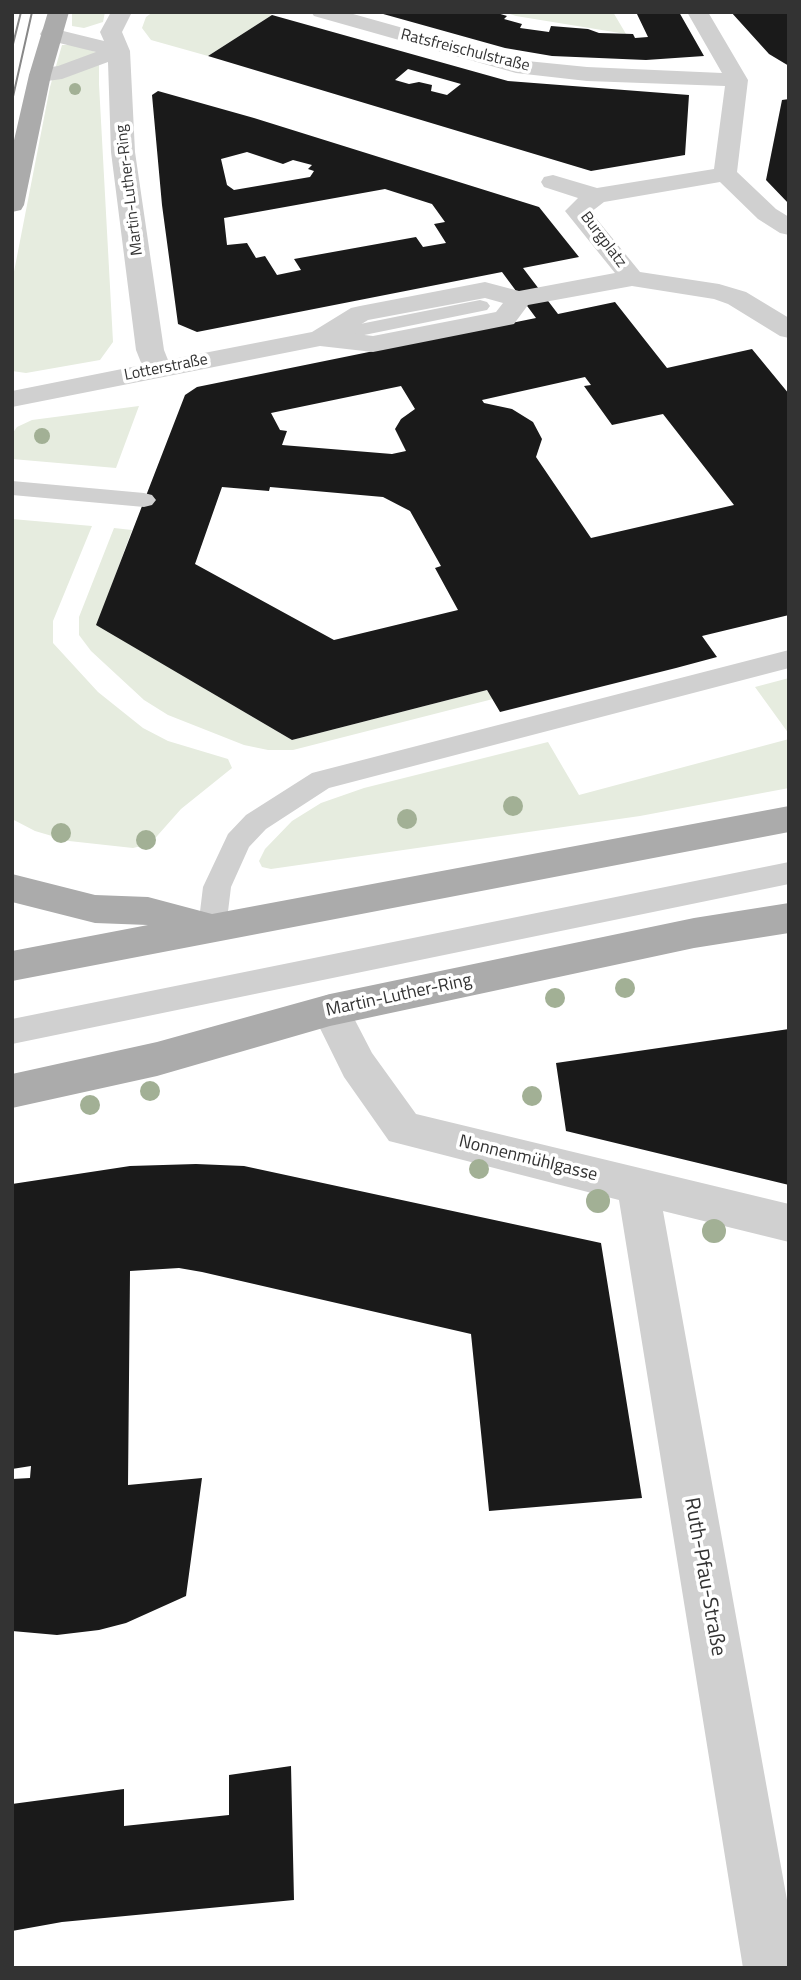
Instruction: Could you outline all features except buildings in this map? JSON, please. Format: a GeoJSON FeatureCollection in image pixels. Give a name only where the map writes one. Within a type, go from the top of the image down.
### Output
{"type":"FeatureCollection","features":[{"type":"Feature","properties":{"kind":"main road"},"geometry":{"type":"LineString","coordinates":[[12,205],[40,75],[55,23]]}},
{"type":"Feature","properties":{"kind":"main road"},"geometry":{"type":"LineString","coordinates":[[12,966],[789,819]]}},
{"type":"Feature","properties":{"kind":"main road"},"geometry":{"type":"LineString","coordinates":[[12,888],[95,909],[148,911],[212,928]]}},
{"type":"Feature","properties":{"kind":"main road","name":"Martin-Luther-Ring"},"geometry":{"type":"LineString","coordinates":[[12,1091],[157,1059],[331,1010],[694,933],[789,918]]}},
{"type":"Feature","properties":{"kind":"street","name":"Martin-Luther-Ring"},"geometry":{"type":"LineString","coordinates":[[122,12],[111,32],[119,51],[123,152],[150,350],[158,370]]}},
{"type":"Feature","properties":{"kind":"street","name":"Ratsfreischulstraße"},"geometry":{"type":"LineString","coordinates":[[321,12],[528,68],[587,74],[737,80]]}},
{"type":"Feature","properties":{"kind":"street"},"geometry":{"type":"LineString","coordinates":[[697,12],[737,80],[725,174],[778,212],[789,228]]}},
{"type":"Feature","properties":{"kind":"street"},"geometry":{"type":"LineString","coordinates":[[55,23],[119,51]]}},
{"type":"Feature","properties":{"kind":"street"},"geometry":{"type":"LineString","coordinates":[[40,75],[62,72],[119,51]]}},
{"type":"Feature","properties":{"kind":"street","name":"Burgplatz"},"geometry":{"type":"LineString","coordinates":[[725,174],[596,196],[577,211],[632,278],[719,292],[782,317]]}},
{"type":"Feature","properties":{"kind":"street"},"geometry":{"type":"LineString","coordinates":[[553,182],[596,196]]}},
{"type":"Feature","properties":{"kind":"street","name":"Lotterstraße"},"geometry":{"type":"LineString","coordinates":[[12,399],[320,338],[373,344],[505,317],[519,299],[632,278]]}},
{"type":"Feature","properties":{"kind":"street","name":"Nonnenmühlgasse"},"geometry":{"type":"LineString","coordinates":[[331,1010],[358,1065],[403,1129],[789,1223]]}},
{"type":"Feature","properties":{"kind":"street","name":"Ruth-Pfau-Straße"},"geometry":{"type":"LineString","coordinates":[[638,1186],[771,1968]]}},
{"type":"Feature","properties":{"kind":"lane"},"geometry":{"type":"LineString","coordinates":[[320,338],[480,306]]}},
{"type":"Feature","properties":{"kind":"lane"},"geometry":{"type":"LineString","coordinates":[[12,488],[144,500]]}},
{"type":"Feature","properties":{"kind":"lane"},"geometry":{"type":"LineString","coordinates":[[212,928],[217,887],[238,841],[256,822],[321,780],[789,659]]}},
{"type":"Feature","properties":{"kind":"lane"},"geometry":{"type":"LineString","coordinates":[[12,1013],[789,855]]}},
{"type":"Feature","properties":{"kind":"lane"},"geometry":{"type":"LineString","coordinates":[[12,1032],[789,873]]}},
{"type":"Feature","properties":{"kind":"shaded area"},"geometry":{"type":"Polygon","coordinates":[[[72,12],[105,12],[103,22],[84,28],[72,26],[72,12]]]}},
{"type":"Feature","properties":{"kind":"shaded area"},"geometry":{"type":"Polygon","coordinates":[[[153,12],[263,12],[272,15],[208,56],[151,40],[142,28],[146,17],[153,12]]]}},
{"type":"Feature","properties":{"kind":"shaded area"},"geometry":{"type":"Polygon","coordinates":[[[504,12],[613,12],[626,34],[516,16],[504,12]]]}},
{"type":"Feature","properties":{"kind":"shaded area"},"geometry":{"type":"Polygon","coordinates":[[[62,45],[74,45],[99,53],[113,342],[100,360],[26,373],[12,371],[12,282],[50,87],[62,45]]]}},
{"type":"Feature","properties":{"kind":"shaded area"},"geometry":{"type":"Polygon","coordinates":[[[139,406],[116,468],[12,459],[12,434],[17,427],[32,420],[139,406]]]}},
{"type":"Feature","properties":{"kind":"shaded area"},"geometry":{"type":"Polygon","coordinates":[[[12,519],[92,526],[53,621],[53,643],[98,692],[143,728],[168,741],[228,759],[232,768],[181,809],[150,844],[133,848],[69,841],[35,831],[12,819],[12,519]]]}},
{"type":"Feature","properties":{"kind":"shaded area"},"geometry":{"type":"Polygon","coordinates":[[[114,528],[132,530],[97,625],[292,740],[487,690],[493,699],[293,750],[268,750],[244,745],[168,715],[144,700],[91,651],[79,635],[79,617],[114,528]]]}},
{"type":"Feature","properties":{"kind":"shaded area"},"geometry":{"type":"Polygon","coordinates":[[[789,678],[789,734],[755,687],[789,678]]]}},
{"type":"Feature","properties":{"kind":"shaded area"},"geometry":{"type":"Polygon","coordinates":[[[789,739],[789,788],[640,816],[271,869],[262,867],[259,861],[265,849],[292,821],[321,803],[364,788],[548,742],[579,795],[789,739]]]}},
{"type":"Feature","properties":{"kind":"tram line"},"geometry":{"type":"LineString","coordinates":[[12,48],[21,12]]}},
{"type":"Feature","properties":{"kind":"tram line"},"geometry":{"type":"LineString","coordinates":[[12,101],[32,12]]}}]}
